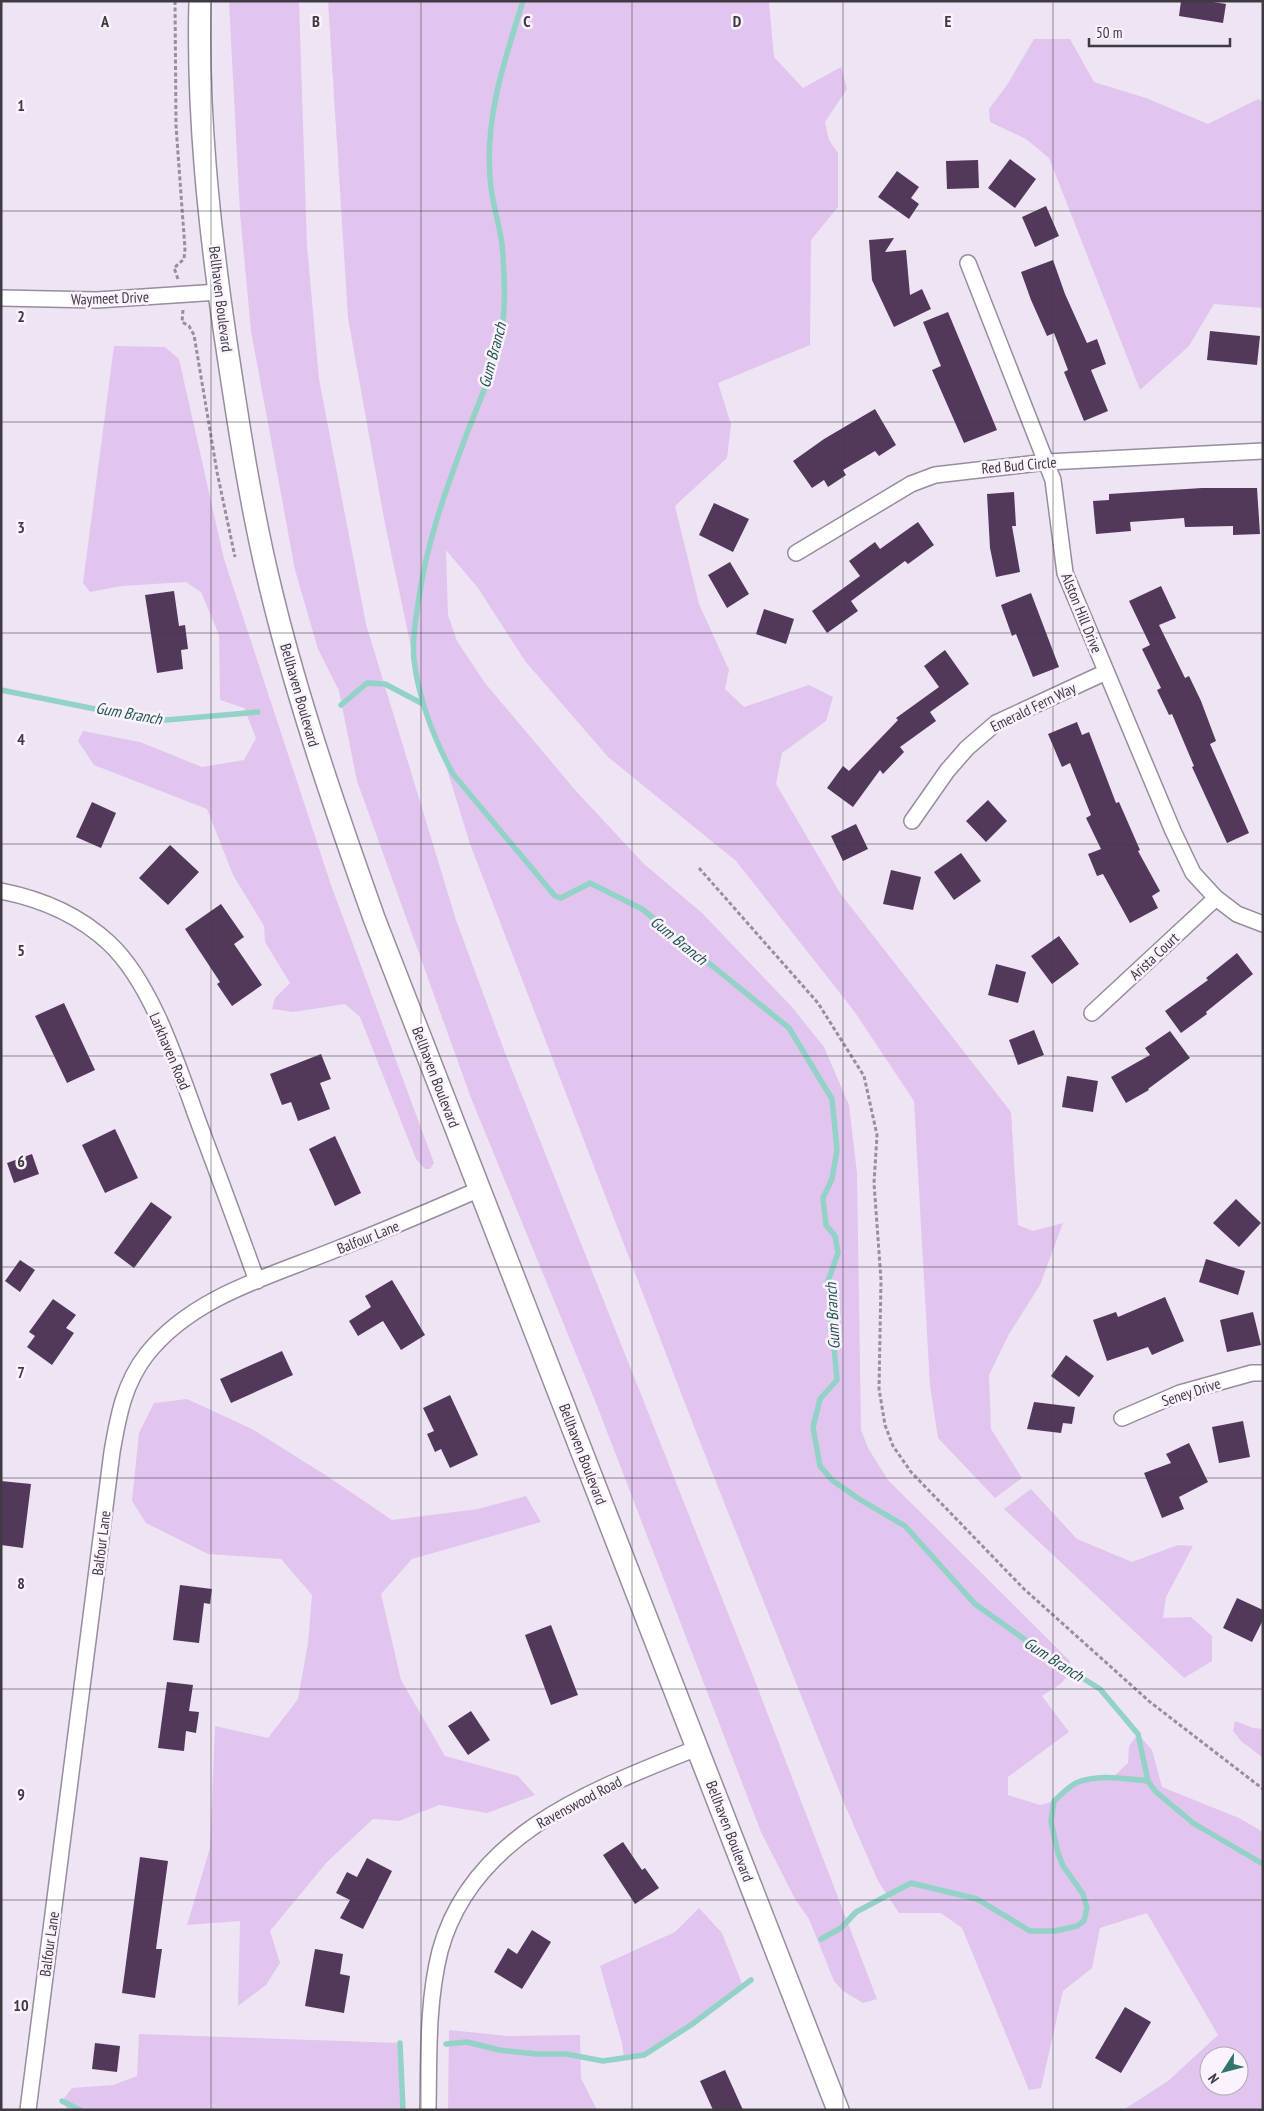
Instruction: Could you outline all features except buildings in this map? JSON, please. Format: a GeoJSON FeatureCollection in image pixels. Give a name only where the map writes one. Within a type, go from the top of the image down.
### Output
{"type":"FeatureCollection","features":[{"type":"Feature","properties":{"kind":"main road","name":"Bellhaven Boulevard"},"geometry":{"type":"LineString","coordinates":[[200,1],[201,83],[207,184],[219,292],[241,445],[254,516],[294,678],[328,790],[374,918],[838,2110]]}},
{"type":"Feature","properties":{"kind":"street","name":"Alston Hill Drive"},"geometry":{"type":"LineString","coordinates":[[968,263],[1053,480],[1065,573],[1193,873],[1216,898],[1237,914],[1263,924]]}},
{"type":"Feature","properties":{"kind":"street","name":"Waymeet Drive"},"geometry":{"type":"LineString","coordinates":[[1,298],[97,300],[219,292]]}},
{"type":"Feature","properties":{"kind":"street","name":"Red Bud Circle"},"geometry":{"type":"LineString","coordinates":[[796,553],[911,484],[935,475],[1046,462],[1263,452]]}},
{"type":"Feature","properties":{"kind":"street","name":"Emerald Fern Way"},"geometry":{"type":"LineString","coordinates":[[912,821],[947,771],[967,748],[996,723],[1106,672]]}},
{"type":"Feature","properties":{"kind":"street","name":"Larkhaven Road"},"geometry":{"type":"LineString","coordinates":[[1,891],[49,904],[71,914],[90,926],[110,944],[133,973],[152,1008],[176,1061],[257,1281]]}},
{"type":"Feature","properties":{"kind":"street","name":"Arista Court"},"geometry":{"type":"LineString","coordinates":[[1092,1013],[1216,898]]}},
{"type":"Feature","properties":{"kind":"street","name":"Balfour Lane"},"geometry":{"type":"LineString","coordinates":[[28,2110],[112,1452],[119,1413],[134,1374],[147,1354],[165,1333],[200,1308],[257,1281],[403,1223],[480,1189]]}},
{"type":"Feature","properties":{"kind":"street","name":"Seney Drive"},"geometry":{"type":"LineString","coordinates":[[1122,1418],[1180,1392],[1252,1373],[1263,1372]]}},
{"type":"Feature","properties":{"kind":"street","name":"Ravenswood Road"},"geometry":{"type":"LineString","coordinates":[[428,2110],[430,2021],[437,1969],[449,1924],[475,1880],[495,1858],[520,1836],[549,1816],[627,1776],[697,1748]]}},
{"type":"Feature","properties":{"kind":"path"},"geometry":{"type":"LineString","coordinates":[[175,1],[176,126],[185,249],[184,260],[174,268],[178,278]]}},
{"type":"Feature","properties":{"kind":"path"},"geometry":{"type":"LineString","coordinates":[[183,311],[182,322],[190,326],[194,335],[212,444],[235,557]]}},
{"type":"Feature","properties":{"kind":"path"},"geometry":{"type":"LineString","coordinates":[[699,868],[818,1003],[864,1076],[877,1134],[874,1182],[882,1280],[879,1389],[885,1425],[893,1446],[911,1472],[1023,1588],[1150,1702],[1263,1789]]}},
{"type":"Feature","properties":{"kind":"shaded area"},"geometry":{"type":"Polygon","coordinates":[[[229,1],[299,1],[307,245],[319,379],[366,624],[456,920],[504,1050],[755,1681],[877,1999],[863,2003],[843,1991],[834,1981],[809,1919],[795,1899],[761,1832],[596,1403],[471,1098],[357,781],[339,691],[318,649],[295,570],[251,331],[240,213],[229,1]]]}},
{"type":"Feature","properties":{"kind":"shaded area"},"geometry":{"type":"Polygon","coordinates":[[[328,1],[773,1],[769,3],[774,57],[803,88],[841,67],[847,89],[825,122],[829,140],[838,153],[838,207],[811,240],[810,345],[718,383],[731,424],[727,458],[675,506],[699,604],[729,670],[725,689],[744,707],[809,685],[833,697],[826,721],[782,753],[776,784],[840,893],[1011,1112],[1018,1225],[1033,1231],[1063,1223],[1040,1285],[1009,1334],[989,1375],[991,1429],[1022,1478],[995,1498],[938,1438],[930,1386],[914,1101],[854,1011],[736,861],[608,757],[525,661],[478,588],[446,550],[448,615],[457,641],[485,683],[576,791],[644,864],[702,913],[791,1006],[824,1047],[849,1105],[857,1173],[861,1430],[868,1448],[888,1480],[1070,1661],[1069,1669],[1062,1683],[1042,1696],[1069,1732],[1008,1777],[1008,1795],[1040,1805],[1054,1801],[1076,1783],[1113,1777],[1128,1763],[1129,1746],[1138,1734],[1152,1750],[1162,1787],[1239,1818],[1263,1832],[1263,2110],[1123,2110],[1168,2081],[1199,2052],[1199,2096],[1249,2096],[1249,2046],[1206,2046],[1218,2035],[1147,1913],[1100,1928],[1092,1968],[1063,1991],[1041,2088],[1029,2090],[962,1928],[941,1913],[899,1913],[878,1881],[844,1803],[698,1437],[470,844],[442,753],[423,704],[385,524],[348,318],[328,1]]]}},
{"type":"Feature","properties":{"kind":"shaded area"},"geometry":{"type":"Polygon","coordinates":[[[1034,39],[1070,39],[1094,82],[1146,98],[1208,124],[1258,99],[1263,102],[1263,308],[1214,304],[1189,346],[1140,390],[1049,158],[1026,139],[990,122],[989,109],[1007,85],[1034,39]]]}},
{"type":"Feature","properties":{"kind":"shaded area"},"geometry":{"type":"Polygon","coordinates":[[[114,346],[165,347],[179,359],[224,559],[331,885],[434,1163],[430,1169],[425,1169],[416,1159],[360,1017],[345,1004],[293,1012],[272,1009],[275,998],[290,983],[265,942],[264,926],[233,875],[207,809],[94,765],[78,741],[83,731],[140,742],[202,767],[244,760],[256,738],[244,708],[220,700],[219,635],[201,592],[186,582],[121,586],[90,592],[83,583],[114,346]]]}},
{"type":"Feature","properties":{"kind":"shaded area"},"geometry":{"type":"Polygon","coordinates":[[[187,1399],[252,1429],[392,1520],[478,1509],[526,1496],[541,1522],[412,1559],[381,1594],[401,1680],[445,1756],[518,1776],[535,1795],[487,1813],[439,1805],[399,1821],[373,1819],[327,1862],[270,1931],[280,1963],[266,1985],[238,2006],[240,1921],[187,1925],[210,1848],[215,1726],[268,1738],[298,1699],[308,1643],[312,1595],[281,1559],[208,1554],[146,1523],[132,1501],[139,1433],[154,1403],[187,1399]]]}},
{"type":"Feature","properties":{"kind":"shaded area"},"geometry":{"type":"Polygon","coordinates":[[[1031,1489],[1077,1539],[1132,1562],[1178,1545],[1193,1546],[1166,1597],[1163,1618],[1191,1617],[1212,1636],[1212,1661],[1184,1678],[1004,1509],[1031,1489]]]}},
{"type":"Feature","properties":{"kind":"shaded area"},"geometry":{"type":"Polygon","coordinates":[[[1235,1721],[1253,1728],[1263,1729],[1263,1758],[1241,1741],[1233,1731],[1235,1721]]]}},
{"type":"Feature","properties":{"kind":"shaded area"},"geometry":{"type":"Polygon","coordinates":[[[699,1908],[722,1933],[743,1986],[644,2055],[624,2058],[622,2043],[600,1966],[675,1932],[699,1908]]]}},
{"type":"Feature","properties":{"kind":"shaded area"},"geometry":{"type":"Polygon","coordinates":[[[449,2030],[508,2036],[580,2035],[581,2078],[597,2110],[448,2110],[449,2030]]]}},
{"type":"Feature","properties":{"kind":"shaded area"},"geometry":{"type":"Polygon","coordinates":[[[139,2034],[400,2043],[403,2110],[68,2110],[62,2101],[72,2088],[113,2085],[137,2076],[139,2034]]]}},
{"type":"Feature","properties":{"kind":"waterway","name":"Gum Branch"},"geometry":{"type":"LineString","coordinates":[[523,1],[503,66],[493,110],[489,154],[493,203],[502,244],[503,324],[491,370],[438,515],[426,559],[415,625],[413,653],[416,675],[434,733],[453,774],[555,896],[561,898],[590,883],[642,909],[789,1028],[832,1099],[837,1150],[832,1179],[823,1198],[826,1225],[835,1236],[838,1253],[828,1281],[837,1380],[820,1399],[813,1427],[820,1466],[832,1480],[859,1499],[905,1526],[975,1604],[1052,1659],[1100,1689],[1138,1734],[1148,1781],[1155,1791],[1193,1823],[1263,1864]]}},
{"type":"Feature","properties":{"kind":"waterway","name":"Gum Branch"},"geometry":{"type":"LineString","coordinates":[[341,705],[367,683],[385,684],[423,704]]}},
{"type":"Feature","properties":{"kind":"waterway","name":"Gum Branch"},"geometry":{"type":"LineString","coordinates":[[1,690],[110,712],[166,720],[258,712]]}},
{"type":"Feature","properties":{"kind":"waterway"},"geometry":{"type":"LineString","coordinates":[[821,1939],[841,1928],[856,1912],[911,1883],[977,1899],[1030,1931],[1055,1931],[1077,1926],[1084,1921],[1087,1908],[1083,1894],[1063,1866],[1058,1853],[1051,1822],[1054,1801],[1076,1783],[1093,1778],[1148,1781]]}},
{"type":"Feature","properties":{"kind":"waterway"},"geometry":{"type":"LineString","coordinates":[[446,2044],[467,2042],[499,2050],[537,2054],[566,2054],[603,2061],[644,2055],[691,2025],[751,1980]]}},
{"type":"Feature","properties":{"kind":"waterway"},"geometry":{"type":"LineString","coordinates":[[400,2043],[403,2110]]}},
{"type":"Feature","properties":{"kind":"waterway"},"geometry":{"type":"LineString","coordinates":[[62,2101],[80,2110]]}}]}
